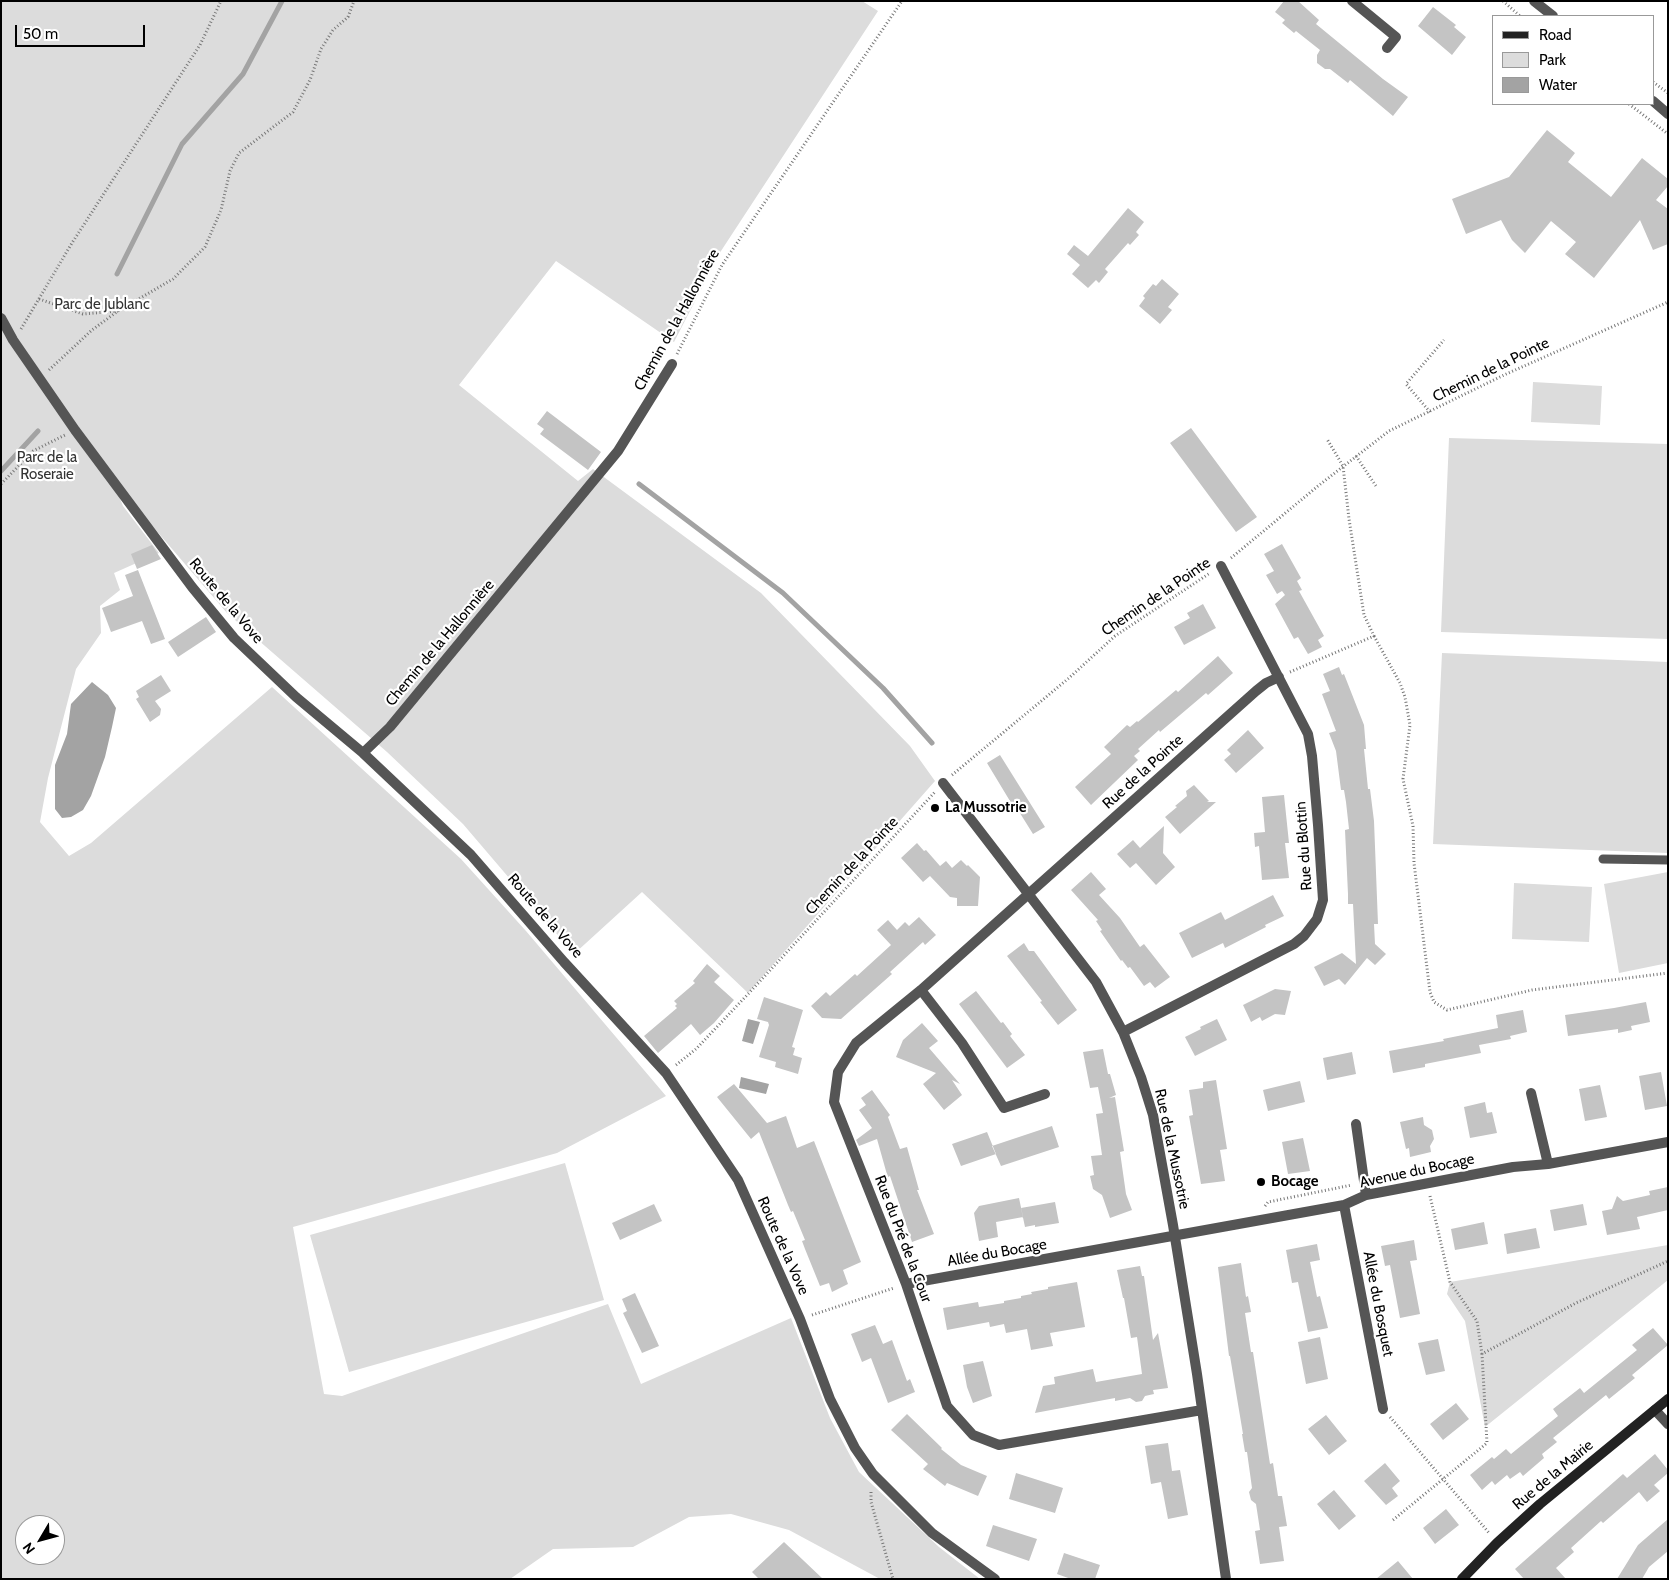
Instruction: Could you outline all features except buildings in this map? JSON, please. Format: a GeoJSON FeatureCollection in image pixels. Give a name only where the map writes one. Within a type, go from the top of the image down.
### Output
{"type":"FeatureCollection","features":[{"type":"Feature","properties":{"kind":"street"},"geometry":{"type":"LineString","coordinates":[[1352,1],[1396,37],[1387,48]]}},
{"type":"Feature","properties":{"kind":"street"},"geometry":{"type":"LineString","coordinates":[[1534,1],[1552,15]]}},
{"type":"Feature","properties":{"kind":"street"},"geometry":{"type":"LineString","coordinates":[[1654,102],[1668,114]]}},
{"type":"Feature","properties":{"kind":"street","name":"Route de la Vove"},"geometry":{"type":"LineString","coordinates":[[1,318],[75,430],[192,587],[234,638],[296,697],[363,753],[471,855],[564,962],[666,1073],[738,1180],[800,1319],[830,1399],[855,1448],[872,1474],[932,1533],[995,1579]]}},
{"type":"Feature","properties":{"kind":"street","name":"Chemin de la Hallonnière"},"geometry":{"type":"LineString","coordinates":[[363,753],[390,727],[618,452],[672,364]]}},
{"type":"Feature","properties":{"kind":"street","name":"Rue du Blottin"},"geometry":{"type":"LineString","coordinates":[[1123,1032],[1294,944],[1304,936],[1317,918],[1323,900],[1312,756],[1308,734],[1221,566]]}},
{"type":"Feature","properties":{"kind":"street","name":"Rue de la Pointe"},"geometry":{"type":"LineString","coordinates":[[1029,894],[1256,691],[1266,683],[1280,677]]}},
{"type":"Feature","properties":{"kind":"street","name":"Rue de la Mussotrie"},"geometry":{"type":"LineString","coordinates":[[943,783],[1096,982],[1123,1032],[1141,1077],[1153,1115],[1174,1236],[1202,1410],[1226,1579]]}},
{"type":"Feature","properties":{"kind":"street","name":"Rue du Pré de la Cour"},"geometry":{"type":"LineString","coordinates":[[1029,894],[921,990],[856,1043],[838,1072],[834,1102],[906,1284],[947,1406],[973,1435],[999,1445],[1202,1410]]}},
{"type":"Feature","properties":{"kind":"street"},"geometry":{"type":"LineString","coordinates":[[921,990],[962,1043],[1004,1108],[1045,1094]]}},
{"type":"Feature","properties":{"kind":"street"},"geometry":{"type":"LineString","coordinates":[[1531,1093],[1548,1164]]}},
{"type":"Feature","properties":{"kind":"street"},"geometry":{"type":"LineString","coordinates":[[1356,1124],[1366,1195]]}},
{"type":"Feature","properties":{"kind":"street","name":"Avenue du Bocage"},"geometry":{"type":"LineString","coordinates":[[1174,1236],[1344,1204],[1366,1195],[1513,1167],[1548,1164],[1668,1142]]}},
{"type":"Feature","properties":{"kind":"street","name":"Allée du Bosquet"},"geometry":{"type":"LineString","coordinates":[[1344,1204],[1383,1409]]}},
{"type":"Feature","properties":{"kind":"street","name":"Allée du Bocage"},"geometry":{"type":"LineString","coordinates":[[906,1284],[1174,1236]]}},
{"type":"Feature","properties":{"kind":"street","name":"Rue de la Mairie"},"geometry":{"type":"LineString","coordinates":[[1462,1579],[1497,1543],[1540,1504],[1668,1399]]}},
{"type":"Feature","properties":{"kind":"street"},"geometry":{"type":"LineString","coordinates":[[1655,1410],[1668,1424]]}},
{"type":"Feature","properties":{"kind":"lane"},"geometry":{"type":"LineString","coordinates":[[1603,859],[1668,860]]}},
{"type":"Feature","properties":{"kind":"path"},"geometry":{"type":"LineString","coordinates":[[14,340],[72,243],[200,45],[221,1]]}},
{"type":"Feature","properties":{"kind":"path"},"geometry":{"type":"LineString","coordinates":[[40,379],[77,343],[118,312],[173,279],[205,247],[222,210],[230,171],[239,153],[293,112],[310,80],[321,49],[333,30],[348,17],[354,1]]}},
{"type":"Feature","properties":{"kind":"path","name":"Chemin de la Hallonnière"},"geometry":{"type":"LineString","coordinates":[[672,364],[722,265],[902,1]]}},
{"type":"Feature","properties":{"kind":"path"},"geometry":{"type":"LineString","coordinates":[[1503,1],[1519,15]]}},
{"type":"Feature","properties":{"kind":"path"},"geometry":{"type":"LineString","coordinates":[[1654,83],[1668,93]]}},
{"type":"Feature","properties":{"kind":"path"},"geometry":{"type":"LineString","coordinates":[[1630,105],[1668,134]]}},
{"type":"Feature","properties":{"kind":"path"},"geometry":{"type":"LineString","coordinates":[[39,299],[83,314],[118,312]]}},
{"type":"Feature","properties":{"kind":"path","name":"Chemin de la Pointe"},"geometry":{"type":"LineString","coordinates":[[666,1073],[696,1049],[943,783],[1135,621],[1221,566],[1343,466],[1389,431],[1504,375],[1668,302]]}},
{"type":"Feature","properties":{"kind":"path"},"geometry":{"type":"LineString","coordinates":[[1430,412],[1406,384],[1444,340]]}},
{"type":"Feature","properties":{"kind":"path"},"geometry":{"type":"LineString","coordinates":[[1,484],[33,451],[75,430]]}},
{"type":"Feature","properties":{"kind":"path"},"geometry":{"type":"LineString","coordinates":[[1327,439],[1343,466],[1349,519],[1364,614],[1400,683],[1405,697],[1410,725],[1403,779],[1413,826],[1414,863],[1430,992],[1434,1002],[1447,1010],[1532,990],[1668,973]]}},
{"type":"Feature","properties":{"kind":"path"},"geometry":{"type":"LineString","coordinates":[[1356,456],[1376,486]]}},
{"type":"Feature","properties":{"kind":"path"},"geometry":{"type":"LineString","coordinates":[[1280,677],[1374,636]]}},
{"type":"Feature","properties":{"kind":"path"},"geometry":{"type":"LineString","coordinates":[[1393,1520],[1487,1443],[1484,1427],[1482,1354],[1477,1321],[1450,1282],[1430,1198],[1429,1184]]}},
{"type":"Feature","properties":{"kind":"path"},"geometry":{"type":"LineString","coordinates":[[1482,1354],[1576,1302],[1668,1261]]}},
{"type":"Feature","properties":{"kind":"path"},"geometry":{"type":"LineString","coordinates":[[800,1319],[906,1284]]}},
{"type":"Feature","properties":{"kind":"path"},"geometry":{"type":"LineString","coordinates":[[1383,1409],[1497,1543]]}},
{"type":"Feature","properties":{"kind":"path"},"geometry":{"type":"LineString","coordinates":[[872,1474],[871,1502],[893,1579]]}},
{"type":"Feature","properties":{"kind":"green space"},"geometry":{"type":"Polygon","coordinates":[[[1,1],[862,1],[878,11],[721,251],[674,342],[556,261],[459,385],[578,481],[593,469],[761,593],[910,746],[935,781],[748,993],[642,892],[574,954],[463,824],[387,752],[227,613],[112,479],[123,506],[159,553],[114,573],[120,590],[100,606],[101,633],[76,669],[48,778],[40,822],[69,856],[91,843],[272,687],[461,859],[526,931],[666,1096],[557,1153],[293,1227],[324,1394],[342,1396],[608,1304],[641,1384],[791,1318],[830,1418],[859,1472],[939,1547],[980,1579],[880,1579],[789,1530],[731,1514],[689,1517],[633,1547],[553,1549],[510,1579],[1,1579],[1,1]]]}},
{"type":"Feature","properties":{"kind":"green space"},"geometry":{"type":"Polygon","coordinates":[[[1533,382],[1602,386],[1600,425],[1531,422],[1533,382]]]}},
{"type":"Feature","properties":{"kind":"green space"},"geometry":{"type":"Polygon","coordinates":[[[1449,438],[1668,444],[1668,639],[1441,632],[1449,438]]]}},
{"type":"Feature","properties":{"kind":"green space"},"geometry":{"type":"Polygon","coordinates":[[[1442,653],[1668,662],[1668,853],[1433,844],[1442,653]]]}},
{"type":"Feature","properties":{"kind":"green space"},"geometry":{"type":"Polygon","coordinates":[[[1668,872],[1668,963],[1619,973],[1604,884],[1668,872]]]}},
{"type":"Feature","properties":{"kind":"green space"},"geometry":{"type":"Polygon","coordinates":[[[1514,883],[1592,887],[1589,942],[1512,939],[1514,883]]]}},
{"type":"Feature","properties":{"kind":"green space"},"geometry":{"type":"Polygon","coordinates":[[[565,1163],[604,1300],[349,1372],[310,1235],[565,1163]]]}},
{"type":"Feature","properties":{"kind":"green space"},"geometry":{"type":"Polygon","coordinates":[[[1668,1245],[1668,1280],[1485,1427],[1465,1321],[1447,1294],[1450,1282],[1668,1245]]]}},
{"type":"Feature","properties":{"kind":"water"},"geometry":{"type":"Polygon","coordinates":[[[92,682],[108,695],[116,708],[112,727],[105,757],[91,796],[83,810],[71,817],[62,818],[55,809],[55,765],[67,734],[71,704],[92,682]]]}},
{"type":"Feature","properties":{"kind":"water"},"geometry":{"type":"Polygon","coordinates":[[[748,1019],[760,1022],[753,1044],[742,1041],[748,1019]]]}},
{"type":"Feature","properties":{"kind":"water"},"geometry":{"type":"Polygon","coordinates":[[[741,1077],[769,1084],[766,1094],[739,1088],[741,1077]]]}},
{"type":"Feature","properties":{"kind":"waterway"},"geometry":{"type":"LineString","coordinates":[[117,274],[182,144],[243,74],[282,1]]}},
{"type":"Feature","properties":{"kind":"waterway"},"geometry":{"type":"LineString","coordinates":[[1,471],[38,431]]}},
{"type":"Feature","properties":{"kind":"waterway"},"geometry":{"type":"LineString","coordinates":[[639,484],[783,593],[883,688],[932,743]]}},
{"type":"Feature","properties":{"kind":"place","name":"La Mussotrie"},"geometry":{"type":"Point","coordinates":[935,808]}},
{"type":"Feature","properties":{"kind":"place","name":"Bocage"},"geometry":{"type":"Point","coordinates":[1261,1182]}},
{"type":"Feature","properties":{"kind":"park label","name":"Parc de Jublanc"},"geometry":{"type":"Point","coordinates":[102,305]}},
{"type":"Feature","properties":{"kind":"park label","name":"Parc de la Roseraie"},"geometry":{"type":"Point","coordinates":[47,466]}}]}
